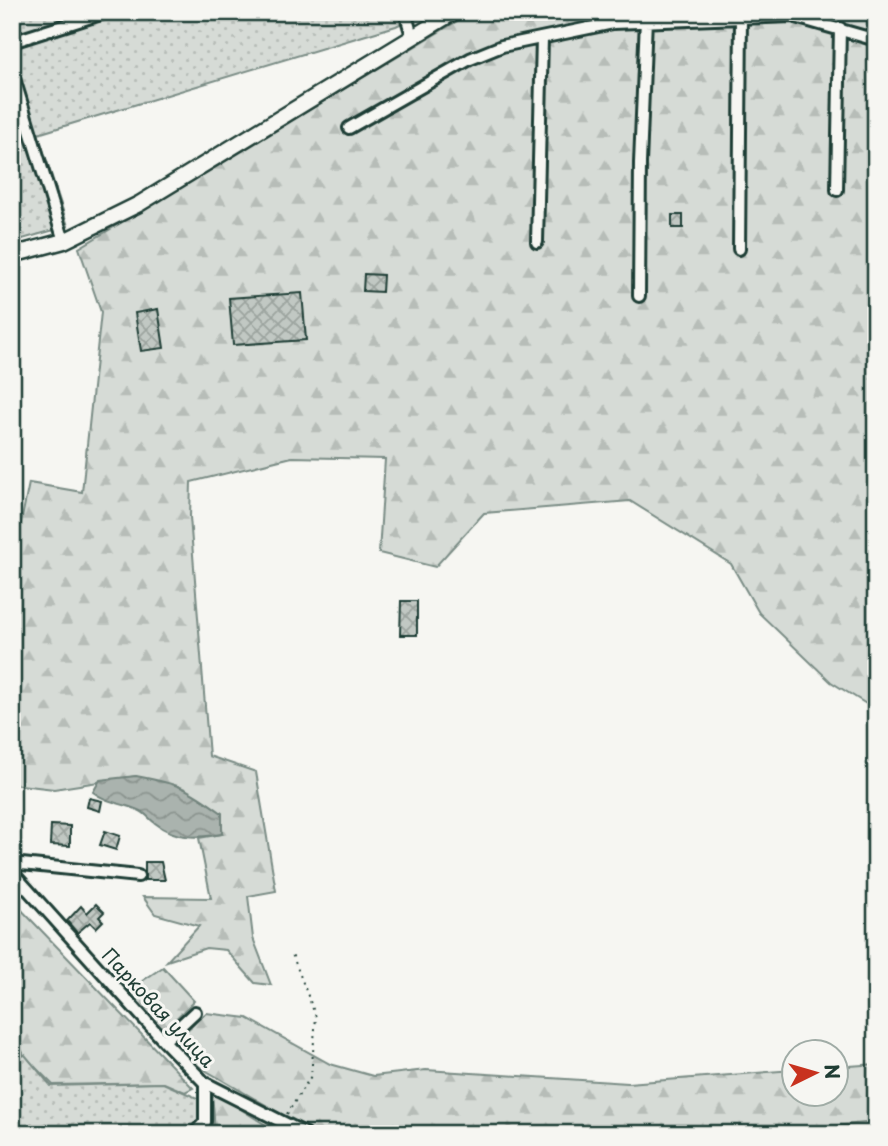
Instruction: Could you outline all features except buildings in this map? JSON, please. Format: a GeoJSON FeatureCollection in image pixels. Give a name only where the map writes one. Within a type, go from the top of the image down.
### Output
{"type":"FeatureCollection","features":[{"type":"Feature","properties":{"kind":"main road"},"geometry":{"type":"LineString","coordinates":[[12,255],[64,241],[139,204],[454,12]]}},
{"type":"Feature","properties":{"kind":"street"},"geometry":{"type":"LineString","coordinates":[[12,43],[107,12]]}},
{"type":"Feature","properties":{"kind":"street"},"geometry":{"type":"LineString","coordinates":[[405,12],[412,36]]}},
{"type":"Feature","properties":{"kind":"street"},"geometry":{"type":"LineString","coordinates":[[349,128],[470,59],[502,46],[646,19],[792,16],[876,40]]}},
{"type":"Feature","properties":{"kind":"street"},"geometry":{"type":"LineString","coordinates":[[739,249],[741,17]]}},
{"type":"Feature","properties":{"kind":"street"},"geometry":{"type":"LineString","coordinates":[[639,296],[640,163],[646,19]]}},
{"type":"Feature","properties":{"kind":"street"},"geometry":{"type":"LineString","coordinates":[[837,190],[840,28]]}},
{"type":"Feature","properties":{"kind":"street"},"geometry":{"type":"LineString","coordinates":[[537,242],[542,38]]}},
{"type":"Feature","properties":{"kind":"street"},"geometry":{"type":"LineString","coordinates":[[12,72],[64,241]]}},
{"type":"Feature","properties":{"kind":"street"},"geometry":{"type":"LineString","coordinates":[[12,863],[138,876]]}},
{"type":"Feature","properties":{"kind":"street","name":"Парковая улица"},"geometry":{"type":"LineString","coordinates":[[12,872],[205,1083],[306,1134]]}},
{"type":"Feature","properties":{"kind":"street"},"geometry":{"type":"LineString","coordinates":[[164,1041],[195,1012]]}},
{"type":"Feature","properties":{"kind":"street"},"geometry":{"type":"LineString","coordinates":[[194,1134],[205,1122],[205,1083]]}},
{"type":"Feature","properties":{"kind":"path"},"geometry":{"type":"LineString","coordinates":[[283,1121],[311,1076],[316,1017],[292,954]]}},
{"type":"Feature","properties":{"kind":"green space"},"geometry":{"type":"Polygon","coordinates":[[[12,12],[424,12],[396,26],[38,134],[68,226],[12,242],[12,12]]]}},
{"type":"Feature","properties":{"kind":"green space"},"geometry":{"type":"Polygon","coordinates":[[[479,12],[876,12],[876,710],[831,682],[759,613],[731,564],[630,501],[484,513],[435,567],[379,553],[385,459],[292,457],[191,482],[190,517],[209,756],[256,772],[276,891],[248,896],[253,938],[271,985],[255,983],[226,950],[206,948],[167,961],[199,926],[155,914],[143,897],[211,898],[199,838],[222,834],[136,776],[54,789],[12,784],[12,567],[29,483],[82,492],[101,312],[79,248],[464,17],[479,12]]]}},
{"type":"Feature","properties":{"kind":"green space"},"geometry":{"type":"Polygon","coordinates":[[[12,900],[193,1088],[185,1092],[164,1083],[53,1085],[25,1057],[12,1032],[12,900]]]}},
{"type":"Feature","properties":{"kind":"green space"},"geometry":{"type":"Polygon","coordinates":[[[163,967],[194,1001],[162,1032],[126,992],[163,967]]]}},
{"type":"Feature","properties":{"kind":"green space"},"geometry":{"type":"Polygon","coordinates":[[[206,1013],[247,1018],[330,1064],[373,1076],[426,1070],[628,1083],[780,1071],[780,1108],[850,1108],[850,1066],[876,1064],[876,1122],[750,1134],[316,1134],[191,1062],[174,1042],[206,1013]]]}},
{"type":"Feature","properties":{"kind":"green space"},"geometry":{"type":"Polygon","coordinates":[[[25,1055],[51,1086],[163,1083],[213,1105],[215,1134],[12,1134],[12,1059],[25,1055]]]}},
{"type":"Feature","properties":{"kind":"green space"},"geometry":{"type":"Polygon","coordinates":[[[212,1091],[280,1134],[215,1134],[212,1091]]]}},
{"type":"Feature","properties":{"kind":"water"},"geometry":{"type":"Polygon","coordinates":[[[136,776],[173,784],[200,797],[222,813],[222,834],[196,837],[179,835],[163,829],[140,811],[109,801],[93,792],[100,780],[136,776]]]}}]}
